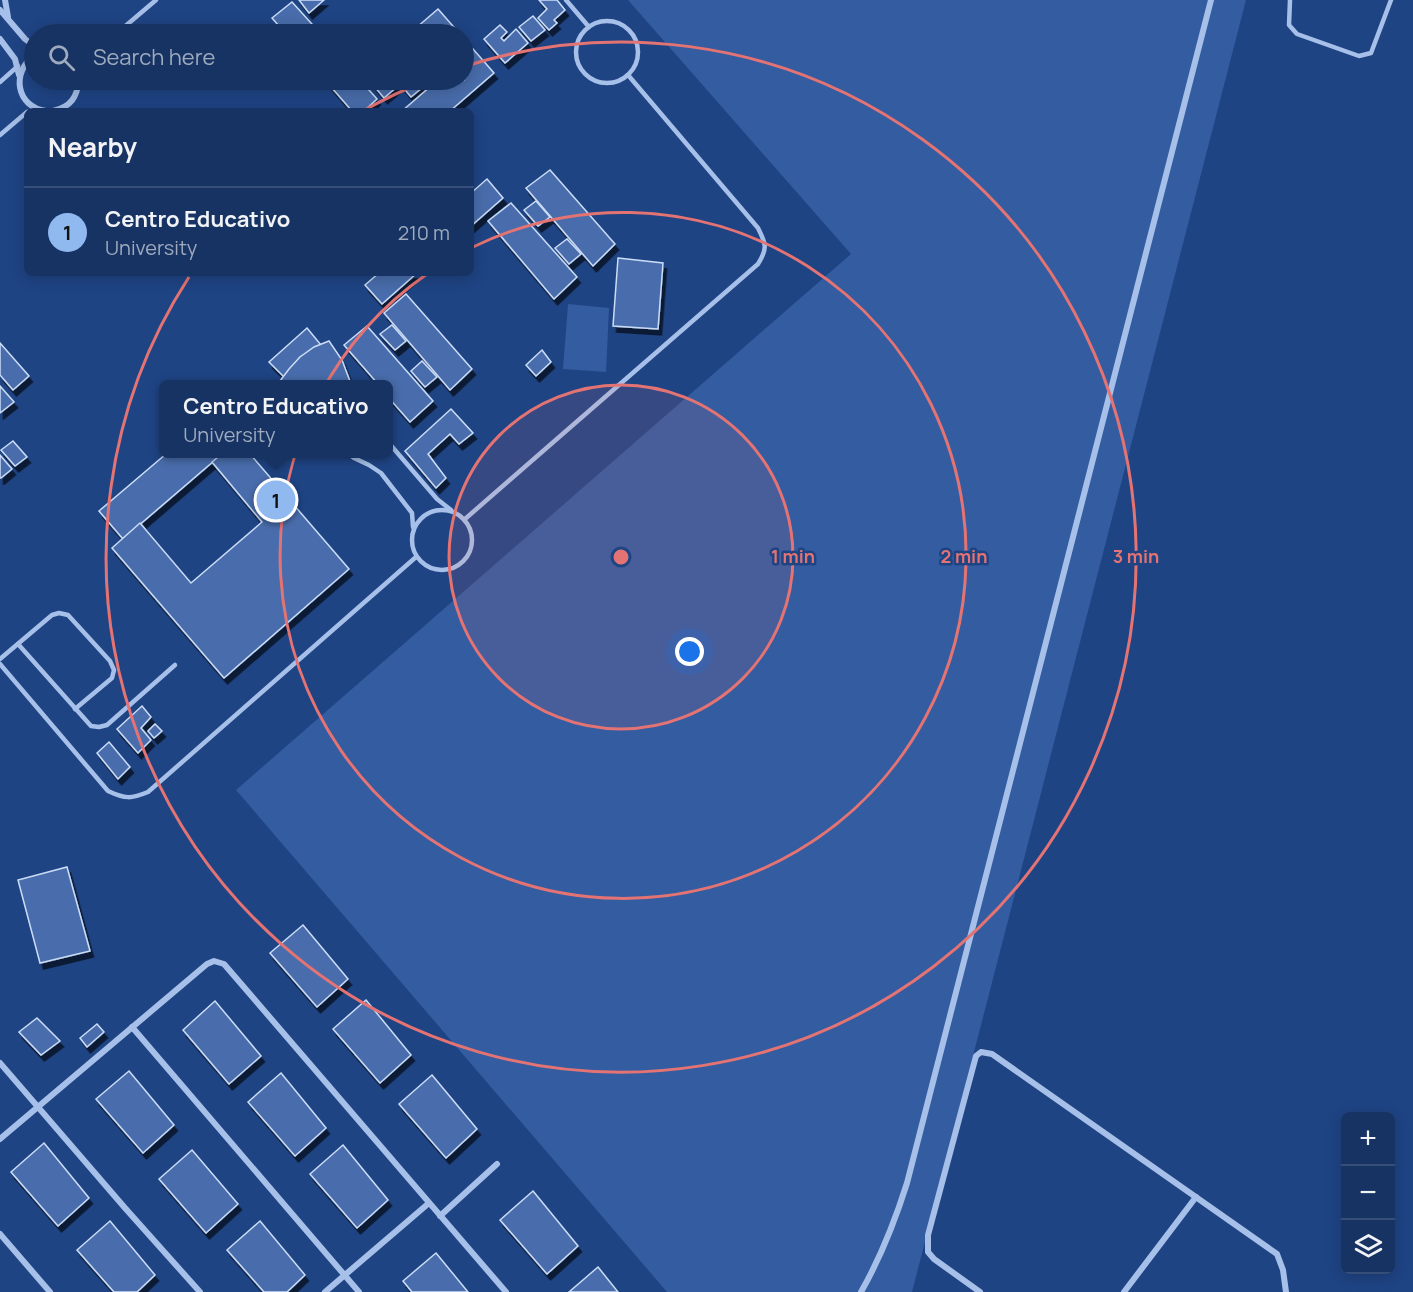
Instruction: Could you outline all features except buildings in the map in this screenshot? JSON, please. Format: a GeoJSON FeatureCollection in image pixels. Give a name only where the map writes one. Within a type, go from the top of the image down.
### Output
{"type":"FeatureCollection","features":[{"type":"Feature","properties":{"kind":"street"},"geometry":{"type":"LineString","coordinates":[[5,0],[6,12],[12,24]]}},
{"type":"Feature","properties":{"kind":"street"},"geometry":{"type":"LineString","coordinates":[[861,1292],[875,1269],[898,1213],[907,1183],[1211,0]]}},
{"type":"Feature","properties":{"kind":"street"},"geometry":{"type":"LineString","coordinates":[[0,10],[24,38]]}},
{"type":"Feature","properties":{"kind":"street"},"geometry":{"type":"LineString","coordinates":[[0,39],[11,52],[18,66],[21,93],[28,108]]}},
{"type":"Feature","properties":{"kind":"street"},"geometry":{"type":"LineString","coordinates":[[19,83],[24,65]]}},
{"type":"Feature","properties":{"kind":"street"},"geometry":{"type":"LineString","coordinates":[[63,108],[74,98],[78,90]]}},
{"type":"Feature","properties":{"kind":"street"},"geometry":{"type":"LineString","coordinates":[[0,1138],[207,964],[214,961],[224,964],[506,1292]]}},
{"type":"Feature","properties":{"kind":"street"},"geometry":{"type":"LineString","coordinates":[[132,1027],[359,1292]]}},
{"type":"Feature","properties":{"kind":"street"},"geometry":{"type":"LineString","coordinates":[[980,1292],[934,1259],[928,1252],[928,1235],[976,1056],[981,1053],[992,1054],[1277,1254],[1283,1270],[1286,1292]]}},
{"type":"Feature","properties":{"kind":"street"},"geometry":{"type":"LineString","coordinates":[[0,1063],[200,1292]]}},
{"type":"Feature","properties":{"kind":"street"},"geometry":{"type":"LineString","coordinates":[[440,1216],[497,1164]]}},
{"type":"Feature","properties":{"kind":"street"},"geometry":{"type":"LineString","coordinates":[[1124,1292],[1196,1197]]}},
{"type":"Feature","properties":{"kind":"street"},"geometry":{"type":"LineString","coordinates":[[325,1292],[429,1203]]}},
{"type":"Feature","properties":{"kind":"street"},"geometry":{"type":"LineString","coordinates":[[0,1234],[50,1292]]}},
{"type":"Feature","properties":{"kind":"lane"},"geometry":{"type":"LineString","coordinates":[[128,24],[156,0]]}},
{"type":"Feature","properties":{"kind":"lane"},"geometry":{"type":"LineString","coordinates":[[566,0],[589,27]]}},
{"type":"Feature","properties":{"kind":"lane"},"geometry":{"type":"LineString","coordinates":[[1290,0],[1289,24],[1297,34],[1359,56],[1371,53],[1391,0]]}},
{"type":"Feature","properties":{"kind":"lane"},"geometry":{"type":"LineString","coordinates":[[609,21],[619,23],[635,37],[638,57],[635,67],[620,81],[600,82],[583,72],[576,53],[582,34],[589,27],[609,21]]}},
{"type":"Feature","properties":{"kind":"lane"},"geometry":{"type":"LineString","coordinates":[[0,82],[18,66]]}},
{"type":"Feature","properties":{"kind":"lane"},"geometry":{"type":"LineString","coordinates":[[465,519],[758,264],[765,254],[765,242],[758,228],[628,75]]}},
{"type":"Feature","properties":{"kind":"lane"},"geometry":{"type":"LineString","coordinates":[[0,135],[24,114]]}},
{"type":"Feature","properties":{"kind":"lane"},"geometry":{"type":"LineString","coordinates":[[354,458],[381,473],[412,513],[411,543],[416,557],[429,568],[446,571],[461,564],[471,550],[472,534],[465,519],[437,499],[393,448]]}},
{"type":"Feature","properties":{"kind":"lane"},"geometry":{"type":"LineString","coordinates":[[413,528],[422,516],[436,509],[452,510]]}},
{"type":"Feature","properties":{"kind":"lane"},"geometry":{"type":"LineString","coordinates":[[0,664],[108,791],[122,797],[134,798],[148,792],[416,557]]}},
{"type":"Feature","properties":{"kind":"lane"},"geometry":{"type":"LineString","coordinates":[[0,659],[52,615],[59,613],[68,615],[110,661],[114,670],[112,678],[75,709]]}},
{"type":"Feature","properties":{"kind":"lane"},"geometry":{"type":"LineString","coordinates":[[18,644],[91,726],[99,727],[107,724],[174,665]]}},
{"type":"Feature","properties":{"kind":"shaded area"},"geometry":{"type":"Polygon","coordinates":[[[628,0],[1246,0],[912,1292],[667,1292],[236,790],[851,254],[628,0]]]}},
{"type":"Feature","properties":{"kind":"shaded area"},"geometry":{"type":"Polygon","coordinates":[[[568,304],[609,308],[606,372],[563,369],[568,304]]]}},
{"type":"Feature","properties":{"kind":"place","name":"Centro Educativo"},"geometry":{"type":"Point","coordinates":[276,500]}}]}
